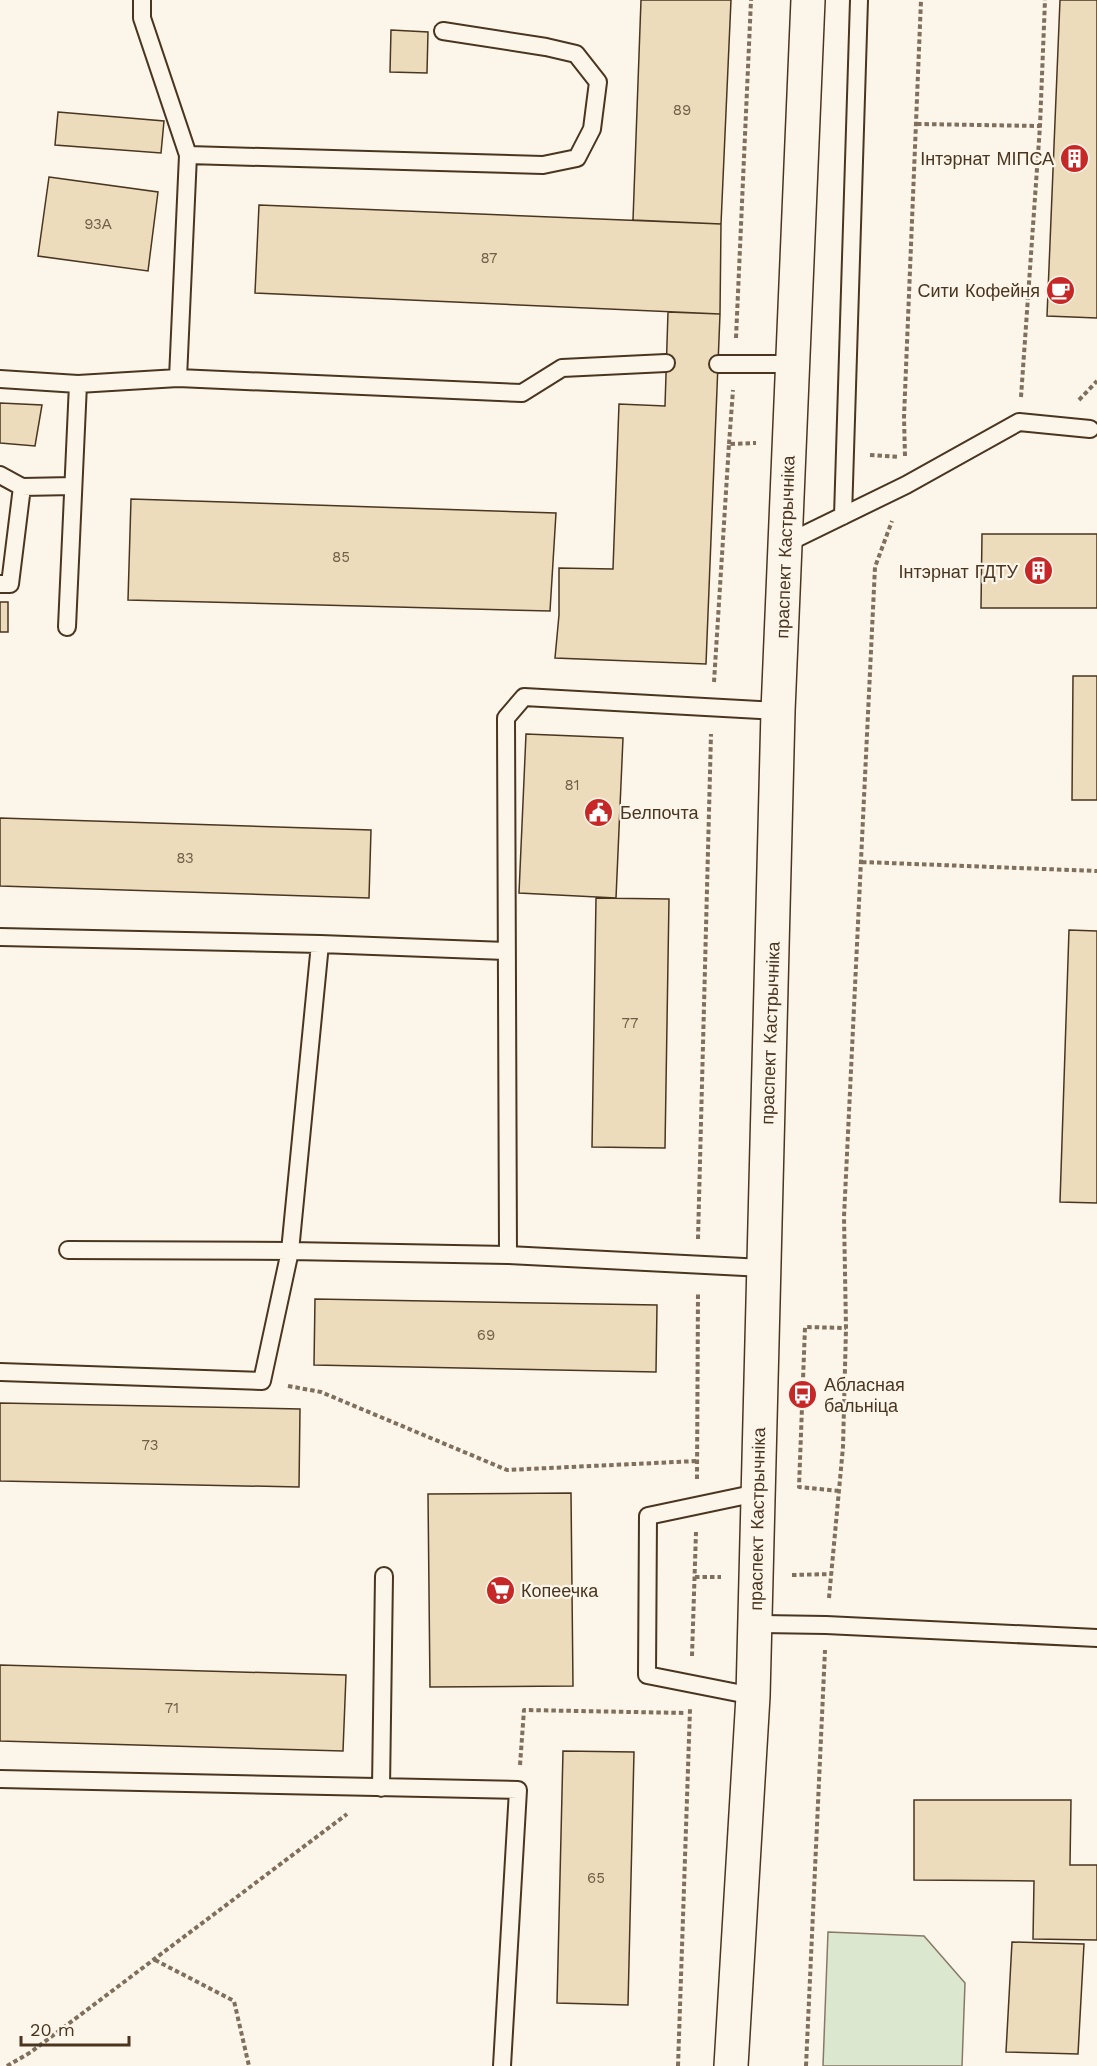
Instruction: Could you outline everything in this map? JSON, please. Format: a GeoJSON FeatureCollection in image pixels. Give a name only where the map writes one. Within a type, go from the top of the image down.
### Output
{"type":"FeatureCollection","features":[{"type":"Feature","properties":{"kind":"main road","name":"праспект Кастрычніка"},"geometry":{"type":"LineString","coordinates":[[732,2066],[753,1696],[778,711],[808,0]]}},
{"type":"Feature","properties":{"kind":"lane"},"geometry":{"type":"LineString","coordinates":[[142,0],[142,18],[188,155],[178,378]]}},
{"type":"Feature","properties":{"kind":"lane"},"geometry":{"type":"LineString","coordinates":[[843,516],[859,0]]}},
{"type":"Feature","properties":{"kind":"lane"},"geometry":{"type":"LineString","coordinates":[[188,155],[543,165],[577,158],[592,129],[598,82],[576,54],[546,47],[443,32]]}},
{"type":"Feature","properties":{"kind":"lane"},"geometry":{"type":"LineString","coordinates":[[0,379],[78,384],[178,378],[522,393],[562,368],[666,363]]}},
{"type":"Feature","properties":{"kind":"lane"},"geometry":{"type":"LineString","coordinates":[[718,364],[794,364]]}},
{"type":"Feature","properties":{"kind":"lane"},"geometry":{"type":"LineString","coordinates":[[67,627],[78,384]]}},
{"type":"Feature","properties":{"kind":"lane"},"geometry":{"type":"LineString","coordinates":[[785,544],[906,485],[1019,422],[1090,429]]}},
{"type":"Feature","properties":{"kind":"lane"},"geometry":{"type":"LineString","coordinates":[[0,475],[22,487],[73,486]]}},
{"type":"Feature","properties":{"kind":"lane"},"geometry":{"type":"LineString","coordinates":[[0,584],[10,584],[22,487]]}},
{"type":"Feature","properties":{"kind":"lane"},"geometry":{"type":"LineString","coordinates":[[508,1255],[506,718],[524,697],[778,711]]}},
{"type":"Feature","properties":{"kind":"lane"},"geometry":{"type":"LineString","coordinates":[[0,938],[320,944],[506,951]]}},
{"type":"Feature","properties":{"kind":"lane"},"geometry":{"type":"LineString","coordinates":[[0,1372],[262,1381],[290,1251],[320,944]]}},
{"type":"Feature","properties":{"kind":"lane"},"geometry":{"type":"LineString","coordinates":[[68,1250],[508,1255],[764,1269]]}},
{"type":"Feature","properties":{"kind":"lane"},"geometry":{"type":"LineString","coordinates":[[753,1696],[647,1675],[648,1516],[757,1493]]}},
{"type":"Feature","properties":{"kind":"lane"},"geometry":{"type":"LineString","coordinates":[[381,1788],[384,1576]]}},
{"type":"Feature","properties":{"kind":"lane"},"geometry":{"type":"LineString","coordinates":[[754,1624],[826,1625],[1097,1638]]}},
{"type":"Feature","properties":{"kind":"lane"},"geometry":{"type":"LineString","coordinates":[[0,1779],[518,1790],[502,2066]]}},
{"type":"Feature","properties":{"kind":"path"},"geometry":{"type":"LineString","coordinates":[[729,444],[735,364],[750,0]]}},
{"type":"Feature","properties":{"kind":"path"},"geometry":{"type":"LineString","coordinates":[[844,1216],[875,567],[906,485],[904,417],[921,0]]}},
{"type":"Feature","properties":{"kind":"path"},"geometry":{"type":"LineString","coordinates":[[1019,422],[1040,126],[1045,0]]}},
{"type":"Feature","properties":{"kind":"path"},"geometry":{"type":"LineString","coordinates":[[916,124],[1040,126]]}},
{"type":"Feature","properties":{"kind":"path"},"geometry":{"type":"LineString","coordinates":[[678,2066],[697,1506],[698,1265],[712,707]]}},
{"type":"Feature","properties":{"kind":"path"},"geometry":{"type":"LineString","coordinates":[[861,862],[1097,871]]}},
{"type":"Feature","properties":{"kind":"path"},"geometry":{"type":"LineString","coordinates":[[839,1491],[799,1487],[805,1327],[846,1328]]}},
{"type":"Feature","properties":{"kind":"path"},"geometry":{"type":"LineString","coordinates":[[262,1381],[321,1392],[507,1470],[697,1461]]}},
{"type":"Feature","properties":{"kind":"path"},"geometry":{"type":"LineString","coordinates":[[518,1790],[524,1710],[690,1713]]}},
{"type":"Feature","properties":{"kind":"path"},"geometry":{"type":"LineString","coordinates":[[7,2066],[31,2052],[155,1960],[381,1788]]}},
{"type":"Feature","properties":{"kind":"path"},"geometry":{"type":"LineString","coordinates":[[155,1960],[234,2001],[249,2066]]}},
{"type":"Feature","properties":{"kind":"green space"},"geometry":{"type":"Polygon","coordinates":[[[828,1932],[924,1936],[965,1983],[962,2066],[823,2066],[828,1932]]]}},
{"type":"Feature","properties":{"kind":"building"},"geometry":{"type":"Polygon","coordinates":[[[641,0],[731,0],[721,224],[633,220],[641,0]]]}},
{"type":"Feature","properties":{"kind":"building","name":"Інтэрнат МІПСА"},"geometry":{"type":"Polygon","coordinates":[[[1060,0],[1097,0],[1097,318],[1047,316],[1060,0]]]}},
{"type":"Feature","properties":{"kind":"building"},"geometry":{"type":"Polygon","coordinates":[[[391,30],[428,32],[427,73],[390,72],[391,30]]]}},
{"type":"Feature","properties":{"kind":"building"},"geometry":{"type":"Polygon","coordinates":[[[58,112],[164,121],[161,153],[55,145],[58,112]]]}},
{"type":"Feature","properties":{"kind":"building"},"geometry":{"type":"Polygon","coordinates":[[[49,177],[158,192],[148,271],[38,256],[49,177]]]}},
{"type":"Feature","properties":{"kind":"building"},"geometry":{"type":"Polygon","coordinates":[[[259,205],[721,224],[720,314],[255,293],[259,205]]]}},
{"type":"Feature","properties":{"kind":"building"},"geometry":{"type":"Polygon","coordinates":[[[668,312],[720,314],[706,664],[555,658],[559,615],[559,568],[613,569],[619,404],[665,406],[668,312]]]}},
{"type":"Feature","properties":{"kind":"building"},"geometry":{"type":"Polygon","coordinates":[[[0,403],[42,405],[35,446],[0,443],[0,403]]]}},
{"type":"Feature","properties":{"kind":"building"},"geometry":{"type":"Polygon","coordinates":[[[131,499],[556,513],[550,611],[128,600],[131,499]]]}},
{"type":"Feature","properties":{"kind":"building","name":"Інтэрнат ГДТУ"},"geometry":{"type":"Polygon","coordinates":[[[982,534],[1097,534],[1097,608],[981,608],[982,534]]]}},
{"type":"Feature","properties":{"kind":"building"},"geometry":{"type":"Polygon","coordinates":[[[0,602],[8,602],[8,632],[0,632],[0,602]]]}},
{"type":"Feature","properties":{"kind":"building"},"geometry":{"type":"Polygon","coordinates":[[[1073,676],[1097,676],[1097,800],[1072,800],[1073,676]]]}},
{"type":"Feature","properties":{"kind":"building"},"geometry":{"type":"Polygon","coordinates":[[[526,734],[623,738],[616,898],[519,893],[526,734]]]}},
{"type":"Feature","properties":{"kind":"building"},"geometry":{"type":"Polygon","coordinates":[[[0,818],[371,830],[369,898],[0,886],[0,818]]]}},
{"type":"Feature","properties":{"kind":"building"},"geometry":{"type":"Polygon","coordinates":[[[596,898],[669,899],[665,1148],[592,1147],[596,898]]]}},
{"type":"Feature","properties":{"kind":"building"},"geometry":{"type":"Polygon","coordinates":[[[1069,930],[1097,931],[1097,1203],[1060,1202],[1069,930]]]}},
{"type":"Feature","properties":{"kind":"building"},"geometry":{"type":"Polygon","coordinates":[[[315,1299],[657,1305],[656,1372],[314,1365],[315,1299]]]}},
{"type":"Feature","properties":{"kind":"building"},"geometry":{"type":"Polygon","coordinates":[[[0,1403],[300,1409],[299,1487],[0,1481],[0,1403]]]}},
{"type":"Feature","properties":{"kind":"building","name":"Копеечка"},"geometry":{"type":"Polygon","coordinates":[[[571,1493],[573,1686],[430,1687],[428,1494],[571,1493]]]}},
{"type":"Feature","properties":{"kind":"building"},"geometry":{"type":"Polygon","coordinates":[[[0,1665],[346,1675],[343,1751],[0,1741],[0,1665]]]}},
{"type":"Feature","properties":{"kind":"building"},"geometry":{"type":"Polygon","coordinates":[[[563,1751],[634,1752],[628,2005],[557,2003],[563,1751]]]}},
{"type":"Feature","properties":{"kind":"building"},"geometry":{"type":"Polygon","coordinates":[[[914,1800],[1071,1800],[1070,1865],[1097,1865],[1097,1940],[1033,1939],[1034,1881],[914,1880],[914,1800]]]}},
{"type":"Feature","properties":{"kind":"building"},"geometry":{"type":"Polygon","coordinates":[[[1012,1942],[1084,1944],[1078,2054],[1006,2052],[1012,1942]]]}},
{"type":"Feature","properties":{"kind":"place","name":"Інтэрнат МІПСА"},"geometry":{"type":"Point","coordinates":[1075,158]}},
{"type":"Feature","properties":{"kind":"place","name":"Сити Кофейня"},"geometry":{"type":"Point","coordinates":[1061,290]}},
{"type":"Feature","properties":{"kind":"place","name":"Інтэрнат ГДТУ"},"geometry":{"type":"Point","coordinates":[1039,571]}},
{"type":"Feature","properties":{"kind":"place","name":"Белпочта"},"geometry":{"type":"Point","coordinates":[599,812]}},
{"type":"Feature","properties":{"kind":"place","name":"Абласная бальніца"},"geometry":{"type":"Point","coordinates":[803,1394]}},
{"type":"Feature","properties":{"kind":"place","name":"Копеечка"},"geometry":{"type":"Point","coordinates":[500,1590]}}]}
